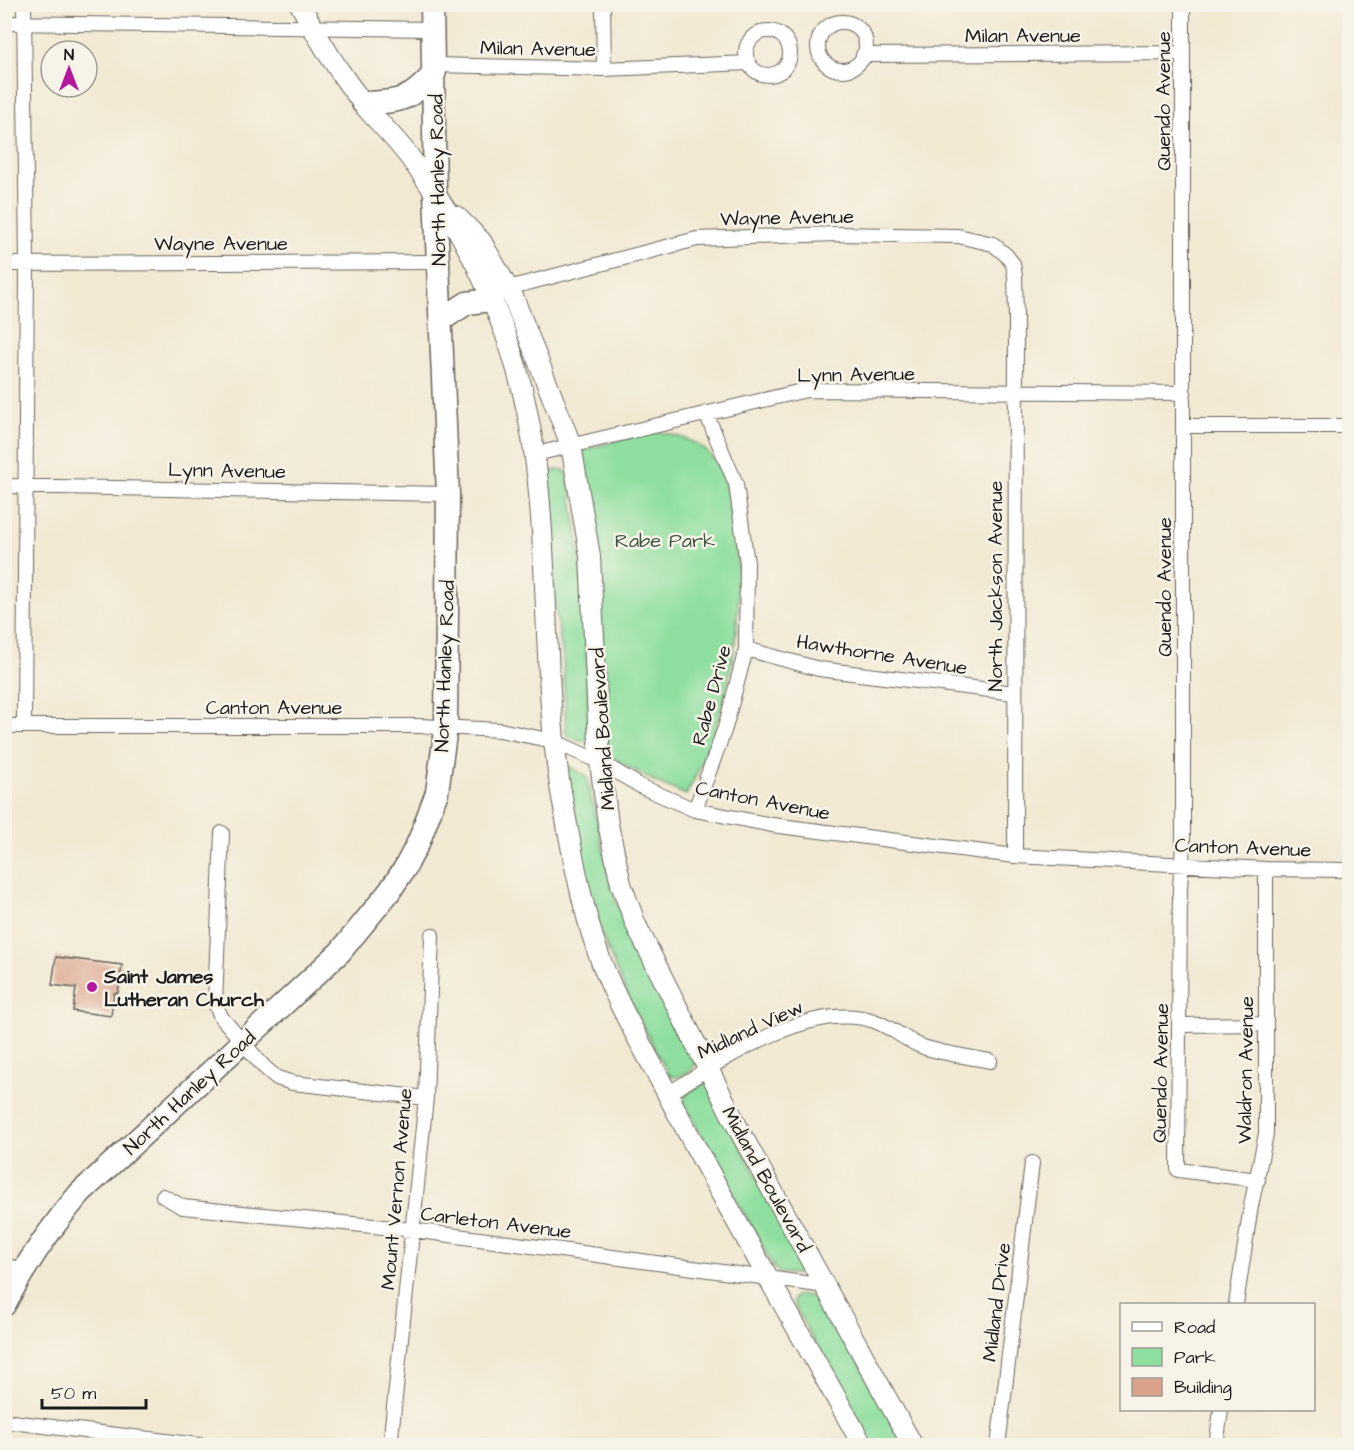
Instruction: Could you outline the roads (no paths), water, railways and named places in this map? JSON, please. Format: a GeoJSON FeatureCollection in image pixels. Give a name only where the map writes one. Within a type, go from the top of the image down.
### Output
{"type":"FeatureCollection","features":[{"type":"Feature","properties":{"kind":"main road","name":"Midland Boulevard"},"geometry":{"type":"LineString","coordinates":[[300,4],[313,28],[363,103],[411,158],[435,194],[478,271],[500,294],[544,370],[571,445],[590,556],[600,762],[608,824],[625,894],[636,925],[740,1132],[913,1446]]}},
{"type":"Feature","properties":{"kind":"main road","name":"North Hanley Road"},"geometry":{"type":"LineString","coordinates":[[4,1305],[14,1267],[80,1192],[340,952],[389,892],[419,841],[437,792],[446,727],[448,494],[435,194],[435,68],[432,4]]}},
{"type":"Feature","properties":{"kind":"main road"},"geometry":{"type":"LineString","coordinates":[[363,103],[386,102],[409,96],[418,91],[435,68]]}},
{"type":"Feature","properties":{"kind":"main road","name":"Midland Boulevard"},"geometry":{"type":"LineString","coordinates":[[500,294],[536,454],[544,534],[553,741],[562,802],[597,951],[630,1027],[862,1446]]}},
{"type":"Feature","properties":{"kind":"main road"},"geometry":{"type":"LineString","coordinates":[[441,320],[467,303],[500,294]]}},
{"type":"Feature","properties":{"kind":"street"},"geometry":{"type":"LineString","coordinates":[[24,4],[27,264],[24,726]]}},
{"type":"Feature","properties":{"kind":"street"},"geometry":{"type":"LineString","coordinates":[[603,4],[604,69]]}},
{"type":"Feature","properties":{"kind":"street","name":"Quendo Avenue"},"geometry":{"type":"LineString","coordinates":[[1184,4],[1182,53],[1184,393],[1182,864],[1178,1170],[1258,1180]]}},
{"type":"Feature","properties":{"kind":"street"},"geometry":{"type":"LineString","coordinates":[[4,23],[432,29]]}},
{"type":"Feature","properties":{"kind":"street","name":"Milan Avenue"},"geometry":{"type":"LineString","coordinates":[[864,56],[1182,53]]}},
{"type":"Feature","properties":{"kind":"street","name":"Milan Avenue"},"geometry":{"type":"LineString","coordinates":[[435,68],[604,69],[749,63]]}},
{"type":"Feature","properties":{"kind":"street","name":"Wayne Avenue"},"geometry":{"type":"LineString","coordinates":[[500,294],[697,239],[835,234],[958,236],[993,244],[1013,264],[1016,315]]}},
{"type":"Feature","properties":{"kind":"street","name":"Wayne Avenue"},"geometry":{"type":"LineString","coordinates":[[4,264],[439,262]]}},
{"type":"Feature","properties":{"kind":"street","name":"North Jackson Avenue"},"geometry":{"type":"LineString","coordinates":[[1014,856],[1016,315]]}},
{"type":"Feature","properties":{"kind":"street","name":"Lynn Avenue"},"geometry":{"type":"LineString","coordinates":[[536,454],[806,390],[1184,393]]}},
{"type":"Feature","properties":{"kind":"street","name":"Rabe Drive"},"geometry":{"type":"LineString","coordinates":[[695,810],[725,728],[746,649],[747,563],[736,484],[706,413]]}},
{"type":"Feature","properties":{"kind":"street"},"geometry":{"type":"LineString","coordinates":[[1183,426],[1350,426]]}},
{"type":"Feature","properties":{"kind":"street","name":"Lynn Avenue"},"geometry":{"type":"LineString","coordinates":[[4,486],[448,494]]}},
{"type":"Feature","properties":{"kind":"street","name":"Hawthorne Avenue"},"geometry":{"type":"LineString","coordinates":[[746,649],[819,669],[1014,693]]}},
{"type":"Feature","properties":{"kind":"street","name":"Canton Avenue"},"geometry":{"type":"LineString","coordinates":[[4,726],[446,727],[500,730],[553,741],[600,762],[642,787],[695,810],[772,825],[1014,856],[1266,869],[1350,870]]}},
{"type":"Feature","properties":{"kind":"street"},"geometry":{"type":"LineString","coordinates":[[222,833],[215,1003],[221,1017],[242,1043],[277,1078],[293,1083],[426,1098]]}},
{"type":"Feature","properties":{"kind":"street","name":"Waldron Avenue"},"geometry":{"type":"LineString","coordinates":[[1236,1303],[1251,1206],[1266,1134],[1266,869]]}},
{"type":"Feature","properties":{"kind":"street","name":"Mount Vernon Avenue"},"geometry":{"type":"LineString","coordinates":[[390,1446],[426,1098],[432,934]]}},
{"type":"Feature","properties":{"kind":"street","name":"Midland View"},"geometry":{"type":"LineString","coordinates":[[668,1094],[708,1069],[792,1027],[830,1016],[874,1021],[920,1045],[990,1061]]}},
{"type":"Feature","properties":{"kind":"street"},"geometry":{"type":"LineString","coordinates":[[1181,1025],[1266,1024]]}},
{"type":"Feature","properties":{"kind":"street","name":"Midland Drive"},"geometry":{"type":"LineString","coordinates":[[998,1446],[1032,1163]]}},
{"type":"Feature","properties":{"kind":"street","name":"Carleton Avenue"},"geometry":{"type":"LineString","coordinates":[[163,1196],[183,1207],[413,1230],[826,1286]]}},
{"type":"Feature","properties":{"kind":"street"},"geometry":{"type":"LineString","coordinates":[[1216,1446],[1221,1411]]}},
{"type":"Feature","properties":{"kind":"street"},"geometry":{"type":"LineString","coordinates":[[4,1421],[206,1446]]}},
{"type":"Feature","properties":{"kind":"place","name":"Saint James Lutheran Church"},"geometry":{"type":"Point","coordinates":[92,987]}},
{"type":"Feature","properties":{"kind":"park label","name":"Rabe Park"},"geometry":{"type":"Point","coordinates":[665,540]}}]}
